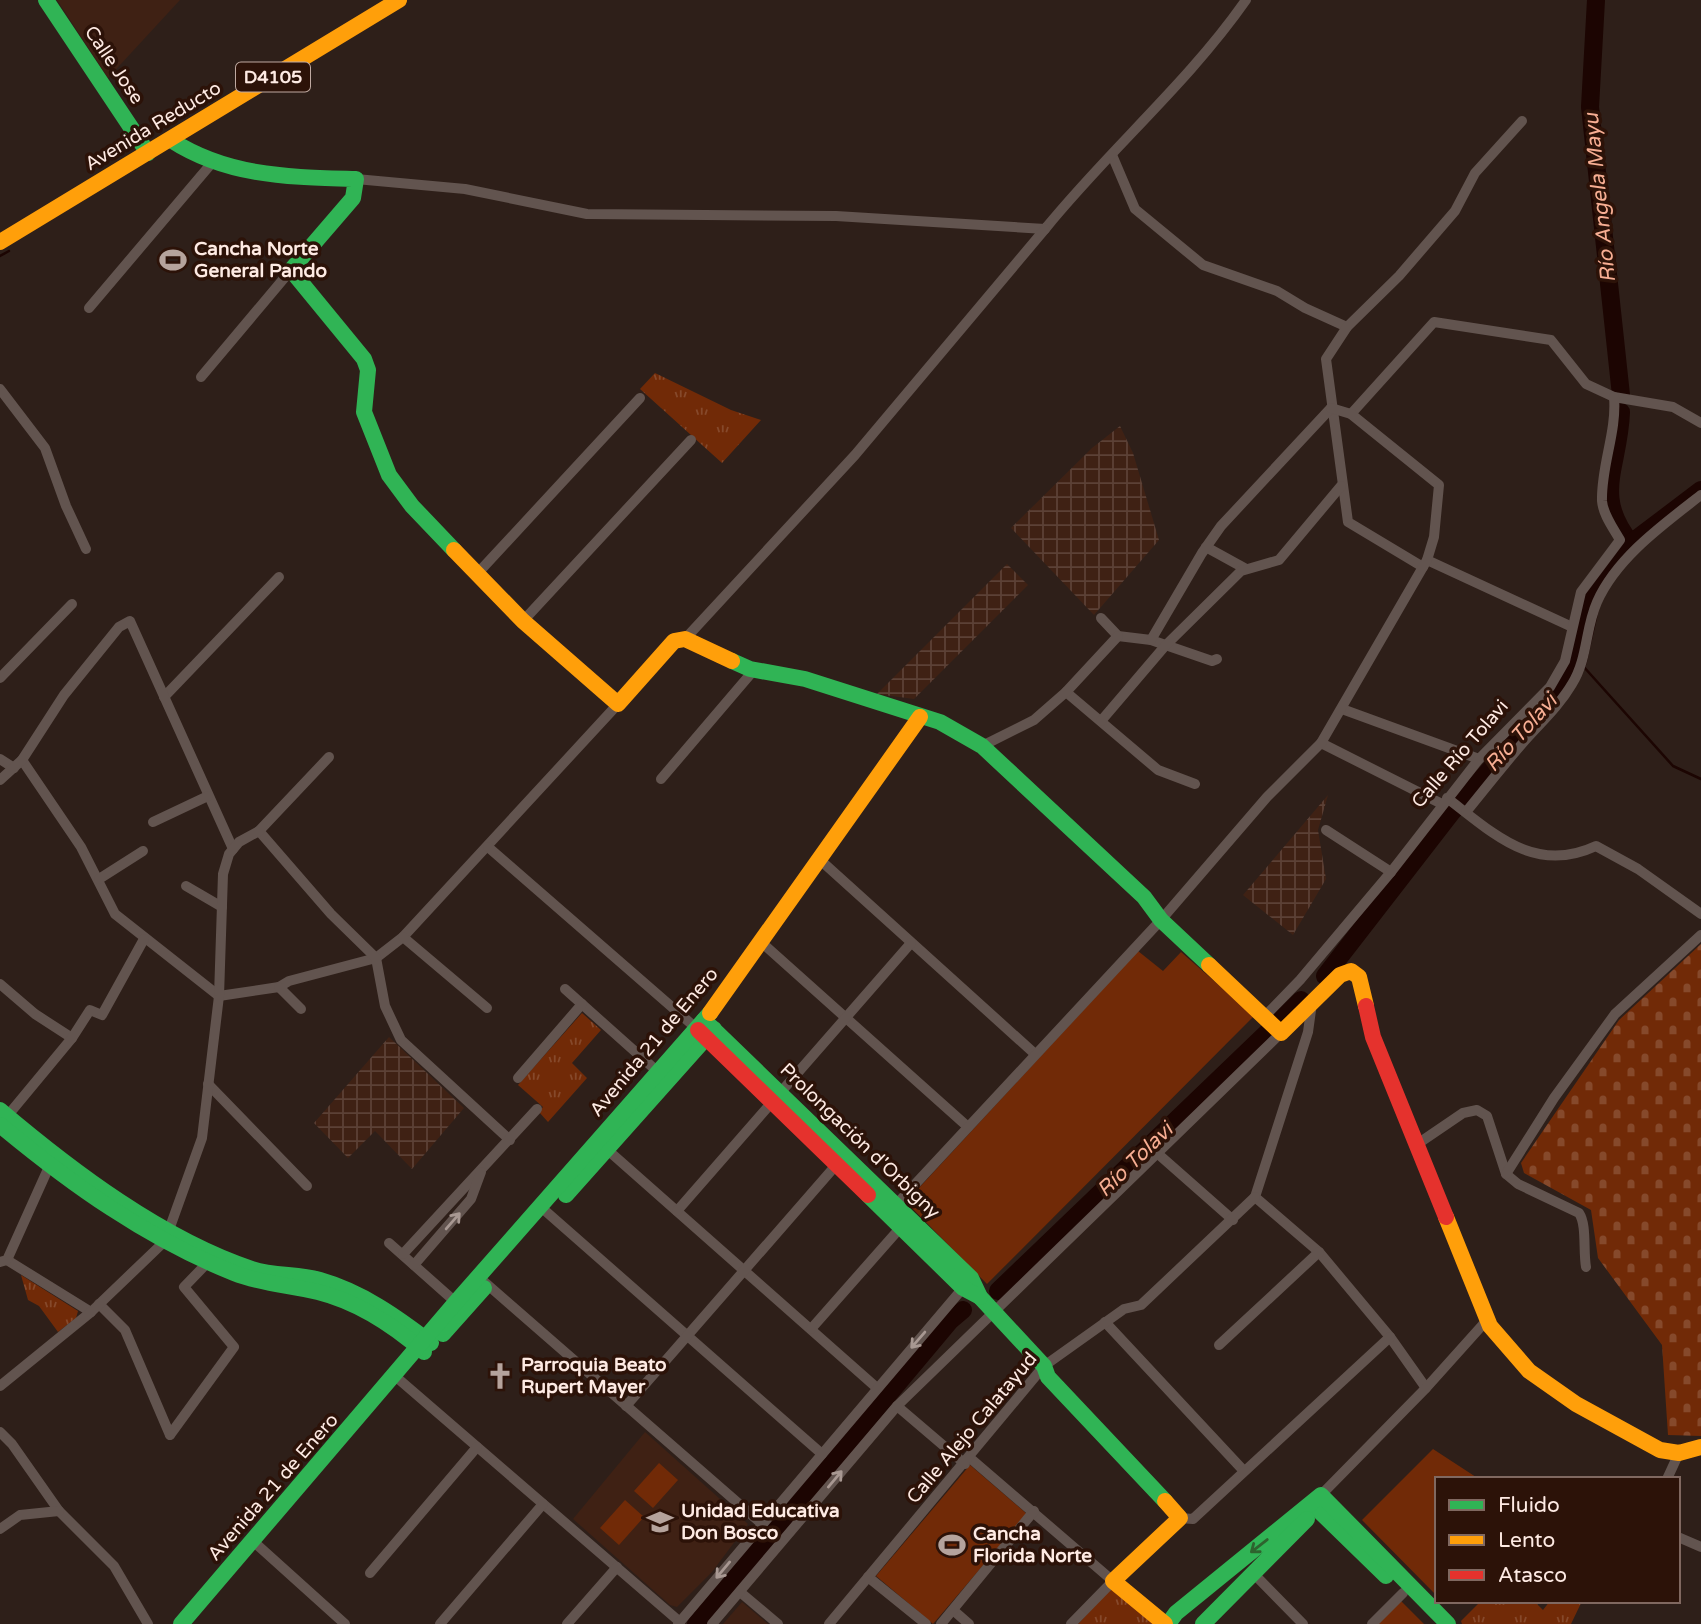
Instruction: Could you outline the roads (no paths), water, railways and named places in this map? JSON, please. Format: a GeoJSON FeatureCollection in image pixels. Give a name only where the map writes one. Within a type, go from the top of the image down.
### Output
{"type":"FeatureCollection","features":[{"type":"Feature","properties":{"kind":"main road","name":"Calle Jose"},"geometry":{"type":"LineString","coordinates":[[46,0],[148,153]]}},
{"type":"Feature","properties":{"kind":"main road","name":"Avenida Reducto"},"geometry":{"type":"LineString","coordinates":[[0,242],[399,0]]}},
{"type":"Feature","properties":{"kind":"main road"},"geometry":{"type":"LineString","coordinates":[[171,140],[211,164],[247,174],[356,178],[353,198],[291,270],[363,359],[368,370],[364,412],[389,475],[412,506],[523,621],[618,704],[674,641],[685,639],[754,670],[805,679],[940,722],[982,746],[1144,897],[1161,920],[1281,1033],[1340,975],[1351,971],[1359,977],[1373,1037],[1487,1320],[1529,1371],[1566,1397],[1660,1450],[1679,1453],[1701,1447]]}},
{"type":"Feature","properties":{"kind":"main road","name":"Avenida 21 de Enero"},"geometry":{"type":"LineString","coordinates":[[181,1624],[395,1376],[545,1212],[705,1029],[817,858],[920,716]]}},
{"type":"Feature","properties":{"kind":"main road","name":"Avenida 21 de Enero"},"geometry":{"type":"LineString","coordinates":[[602,1145],[659,1072],[705,1029]]}},
{"type":"Feature","properties":{"kind":"main road","name":"Prolongación d'Orbigny"},"geometry":{"type":"LineString","coordinates":[[705,1029],[892,1209],[901,1227],[963,1288],[980,1297],[994,1311],[1044,1366],[1048,1377],[1180,1518]]}},
{"type":"Feature","properties":{"kind":"main road","name":"Prolongación d'Orbigny"},"geometry":{"type":"LineString","coordinates":[[777,1096],[837,1164],[971,1278],[980,1297]]}},
{"type":"Feature","properties":{"kind":"main road"},"geometry":{"type":"LineString","coordinates":[[2,1117],[52,1160],[167,1236],[212,1258],[253,1269],[321,1280],[385,1308],[426,1345]]}},
{"type":"Feature","properties":{"kind":"main road"},"geometry":{"type":"LineString","coordinates":[[1180,1518],[1113,1581],[1167,1624],[1175,1613],[1319,1502]]}},
{"type":"Feature","properties":{"kind":"main road"},"geometry":{"type":"LineString","coordinates":[[1203,1624],[1254,1574],[1319,1502]]}},
{"type":"Feature","properties":{"kind":"main road"},"geometry":{"type":"LineString","coordinates":[[1319,1502],[1433,1624]]}},
{"type":"Feature","properties":{"kind":"main road"},"geometry":{"type":"LineString","coordinates":[[1319,1502],[1448,1624]]}},
{"type":"Feature","properties":{"kind":"street"},"geometry":{"type":"LineString","coordinates":[[1236,0],[1236,16]]}},
{"type":"Feature","properties":{"kind":"street"},"geometry":{"type":"LineString","coordinates":[[685,639],[855,455],[1045,229],[1145,122],[1247,0]]}},
{"type":"Feature","properties":{"kind":"street"},"geometry":{"type":"LineString","coordinates":[[1522,121],[1475,173],[1455,211],[1399,276],[1347,327],[1326,359],[1341,486],[1348,522],[1425,563],[1570,626]]}},
{"type":"Feature","properties":{"kind":"street"},"geometry":{"type":"LineString","coordinates":[[1112,155],[1135,209],[1203,265],[1277,291],[1305,308],[1347,327]]}},
{"type":"Feature","properties":{"kind":"street"},"geometry":{"type":"LineString","coordinates":[[89,308],[211,164]]}},
{"type":"Feature","properties":{"kind":"street"},"geometry":{"type":"LineString","coordinates":[[356,178],[466,189],[587,214],[836,216],[1045,229]]}},
{"type":"Feature","properties":{"kind":"street"},"geometry":{"type":"LineString","coordinates":[[201,377],[291,270]]}},
{"type":"Feature","properties":{"kind":"street"},"geometry":{"type":"LineString","coordinates":[[1351,414],[1434,322],[1551,340],[1586,384],[1614,397],[1674,407],[1701,423]]}},
{"type":"Feature","properties":{"kind":"street"},"geometry":{"type":"LineString","coordinates":[[0,390],[45,447],[66,506],[86,549]]}},
{"type":"Feature","properties":{"kind":"street","name":"Calle Río Tolavi"},"geometry":{"type":"LineString","coordinates":[[1265,1016],[1300,980],[1391,872],[1479,759],[1550,687],[1565,661],[1570,626],[1581,592],[1620,540],[1606,516],[1602,501],[1616,416],[1614,397]]}},
{"type":"Feature","properties":{"kind":"street"},"geometry":{"type":"LineString","coordinates":[[477,574],[640,398]]}},
{"type":"Feature","properties":{"kind":"street"},"geometry":{"type":"LineString","coordinates":[[892,1209],[1161,920],[1267,797],[1321,743],[1425,563],[1434,537],[1439,485],[1351,414],[1331,408]]}},
{"type":"Feature","properties":{"kind":"street"},"geometry":{"type":"LineString","coordinates":[[1152,640],[1206,547],[1264,478],[1331,408]]}},
{"type":"Feature","properties":{"kind":"street"},"geometry":{"type":"LineString","coordinates":[[523,621],[691,440]]}},
{"type":"Feature","properties":{"kind":"street"},"geometry":{"type":"LineString","coordinates":[[1101,721],[1165,646],[1241,571],[1279,560],[1341,486]]}},
{"type":"Feature","properties":{"kind":"street","name":"Calle Río Tolavi"},"geometry":{"type":"LineString","coordinates":[[1465,812],[1546,720],[1573,683],[1584,658],[1597,601],[1611,579],[1650,535],[1701,495]]}},
{"type":"Feature","properties":{"kind":"street"},"geometry":{"type":"LineString","coordinates":[[1206,547],[1246,569]]}},
{"type":"Feature","properties":{"kind":"street"},"geometry":{"type":"LineString","coordinates":[[164,697],[279,578]]}},
{"type":"Feature","properties":{"kind":"street"},"geometry":{"type":"LineString","coordinates":[[0,678],[72,604]]}},
{"type":"Feature","properties":{"kind":"street"},"geometry":{"type":"LineString","coordinates":[[1101,618],[1118,636],[1152,640],[1212,661],[1217,659]]}},
{"type":"Feature","properties":{"kind":"street"},"geometry":{"type":"LineString","coordinates":[[0,780],[22,760],[64,695],[119,627],[130,621],[233,849]]}},
{"type":"Feature","properties":{"kind":"street"},"geometry":{"type":"LineString","coordinates":[[982,746],[1034,720],[1066,692],[1118,636]]}},
{"type":"Feature","properties":{"kind":"street"},"geometry":{"type":"LineString","coordinates":[[661,779],[754,670]]}},
{"type":"Feature","properties":{"kind":"street"},"geometry":{"type":"LineString","coordinates":[[1066,692],[1158,770],[1195,784]]}},
{"type":"Feature","properties":{"kind":"street"},"geometry":{"type":"LineString","coordinates":[[22,760],[99,879],[115,914],[219,996],[279,987],[289,981],[376,958],[403,937],[618,704]]}},
{"type":"Feature","properties":{"kind":"street"},"geometry":{"type":"LineString","coordinates":[[1342,709],[1479,759]]}},
{"type":"Feature","properties":{"kind":"street"},"geometry":{"type":"LineString","coordinates":[[1321,743],[1445,800],[1465,812],[1491,835],[1516,848],[1574,857],[1596,846],[1638,869],[1701,914]]}},
{"type":"Feature","properties":{"kind":"street"},"geometry":{"type":"LineString","coordinates":[[0,1386],[95,1308],[167,1236],[202,1138],[219,996],[223,874],[233,849],[239,842],[259,831],[329,757]]}},
{"type":"Feature","properties":{"kind":"street"},"geometry":{"type":"LineString","coordinates":[[0,759],[14,768]]}},
{"type":"Feature","properties":{"kind":"street"},"geometry":{"type":"LineString","coordinates":[[153,822],[208,796]]}},
{"type":"Feature","properties":{"kind":"street"},"geometry":{"type":"LineString","coordinates":[[1326,830],[1391,872]]}},
{"type":"Feature","properties":{"kind":"street"},"geometry":{"type":"LineString","coordinates":[[259,831],[331,914],[376,958],[385,1006],[401,1040],[510,1140]]}},
{"type":"Feature","properties":{"kind":"street"},"geometry":{"type":"LineString","coordinates":[[488,847],[705,1029]]}},
{"type":"Feature","properties":{"kind":"street"},"geometry":{"type":"LineString","coordinates":[[99,879],[144,851]]}},
{"type":"Feature","properties":{"kind":"street"},"geometry":{"type":"LineString","coordinates":[[817,858],[1035,1054]]}},
{"type":"Feature","properties":{"kind":"street"},"geometry":{"type":"LineString","coordinates":[[186,886],[222,907]]}},
{"type":"Feature","properties":{"kind":"street"},"geometry":{"type":"LineString","coordinates":[[1506,1174],[1554,1098],[1615,1014],[1701,935]]}},
{"type":"Feature","properties":{"kind":"street"},"geometry":{"type":"LineString","coordinates":[[403,937],[487,1008]]}},
{"type":"Feature","properties":{"kind":"street"},"geometry":{"type":"LineString","coordinates":[[2,1117],[72,1038],[90,1010],[102,1015],[144,939]]}},
{"type":"Feature","properties":{"kind":"street"},"geometry":{"type":"LineString","coordinates":[[761,942],[968,1127]]}},
{"type":"Feature","properties":{"kind":"street"},"geometry":{"type":"LineString","coordinates":[[677,1211],[911,943]]}},
{"type":"Feature","properties":{"kind":"street"},"geometry":{"type":"LineString","coordinates":[[1300,980],[1315,1000],[1308,1032],[1255,1197],[1319,1252],[1390,1337],[1426,1388]]}},
{"type":"Feature","properties":{"kind":"street"},"geometry":{"type":"LineString","coordinates":[[0,984],[35,1014],[72,1038]]}},
{"type":"Feature","properties":{"kind":"street"},"geometry":{"type":"LineString","coordinates":[[279,987],[301,1009]]}},
{"type":"Feature","properties":{"kind":"street"},"geometry":{"type":"LineString","coordinates":[[565,989],[659,1072]]}},
{"type":"Feature","properties":{"kind":"street"},"geometry":{"type":"LineString","coordinates":[[518,1078],[582,1004]]}},
{"type":"Feature","properties":{"kind":"street"},"geometry":{"type":"LineString","coordinates":[[712,1624],[897,1406],[1281,1033]]}},
{"type":"Feature","properties":{"kind":"street"},"geometry":{"type":"LineString","coordinates":[[208,1084],[307,1186]]}},
{"type":"Feature","properties":{"kind":"street"},"geometry":{"type":"LineString","coordinates":[[402,1254],[537,1109]]}},
{"type":"Feature","properties":{"kind":"street"},"geometry":{"type":"LineString","coordinates":[[1416,1145],[1463,1113],[1477,1110],[1487,1116],[1492,1124],[1494,1145],[1506,1174],[1518,1184],[1579,1213],[1585,1223],[1582,1243],[1586,1267]]}},
{"type":"Feature","properties":{"kind":"street"},"geometry":{"type":"LineString","coordinates":[[602,1145],[877,1388]]}},
{"type":"Feature","properties":{"kind":"street"},"geometry":{"type":"LineString","coordinates":[[1157,1153],[1233,1220]]}},
{"type":"Feature","properties":{"kind":"street"},"geometry":{"type":"LineString","coordinates":[[52,1160],[4,1261],[95,1308],[125,1330],[170,1435],[234,1347],[184,1287],[212,1258]]}},
{"type":"Feature","properties":{"kind":"street"},"geometry":{"type":"LineString","coordinates":[[626,1406],[837,1164]]}},
{"type":"Feature","properties":{"kind":"street"},"geometry":{"type":"LineString","coordinates":[[414,1265],[471,1199],[481,1171]]}},
{"type":"Feature","properties":{"kind":"street","name":"Calle Alejo Calatayud"},"geometry":{"type":"LineString","coordinates":[[830,1624],[968,1461],[1044,1366],[1124,1309],[1141,1305],[1255,1197]]}},
{"type":"Feature","properties":{"kind":"street"},"geometry":{"type":"LineString","coordinates":[[545,1212],[821,1454]]}},
{"type":"Feature","properties":{"kind":"street"},"geometry":{"type":"LineString","coordinates":[[811,1329],[901,1227]]}},
{"type":"Feature","properties":{"kind":"street"},"geometry":{"type":"LineString","coordinates":[[389,1243],[460,1306]]}},
{"type":"Feature","properties":{"kind":"street"},"geometry":{"type":"LineString","coordinates":[[1219,1345],[1319,1252]]}},
{"type":"Feature","properties":{"kind":"street"},"geometry":{"type":"LineString","coordinates":[[483,1281],[762,1524]]}},
{"type":"Feature","properties":{"kind":"street"},"geometry":{"type":"LineString","coordinates":[[395,1376],[679,1623],[963,1288]]}},
{"type":"Feature","properties":{"kind":"street"},"geometry":{"type":"LineString","coordinates":[[1319,1502],[1487,1320]]}},
{"type":"Feature","properties":{"kind":"street"},"geometry":{"type":"LineString","coordinates":[[1105,1322],[1243,1470]]}},
{"type":"Feature","properties":{"kind":"street"},"geometry":{"type":"LineString","coordinates":[[1180,1518],[1193,1519],[1390,1337]]}},
{"type":"Feature","properties":{"kind":"street"},"geometry":{"type":"LineString","coordinates":[[897,1406],[1034,1511],[1113,1581],[1069,1623]]}},
{"type":"Feature","properties":{"kind":"street"},"geometry":{"type":"LineString","coordinates":[[0,1432],[12,1444],[59,1511],[114,1566],[148,1624]]}},
{"type":"Feature","properties":{"kind":"street"},"geometry":{"type":"LineString","coordinates":[[370,1573],[477,1447]]}},
{"type":"Feature","properties":{"kind":"street"},"geometry":{"type":"LineString","coordinates":[[1668,1477],[1679,1453]]}},
{"type":"Feature","properties":{"kind":"street"},"geometry":{"type":"LineString","coordinates":[[440,1624],[543,1504]]}},
{"type":"Feature","properties":{"kind":"street"},"geometry":{"type":"LineString","coordinates":[[0,1529],[20,1515],[59,1511]]}},
{"type":"Feature","properties":{"kind":"street"},"geometry":{"type":"LineString","coordinates":[[941,1624],[1034,1511]]}},
{"type":"Feature","properties":{"kind":"street"},"geometry":{"type":"LineString","coordinates":[[1680,1538],[1701,1547]]}},
{"type":"Feature","properties":{"kind":"street"},"geometry":{"type":"LineString","coordinates":[[254,1542],[345,1624]]}},
{"type":"Feature","properties":{"kind":"street"},"geometry":{"type":"LineString","coordinates":[[568,1624],[617,1567]]}},
{"type":"Feature","properties":{"kind":"street"},"geometry":{"type":"LineString","coordinates":[[1225,1573],[1240,1588]]}},
{"type":"Feature","properties":{"kind":"street"},"geometry":{"type":"LineString","coordinates":[[1254,1574],[1303,1624]]}},
{"type":"Feature","properties":{"kind":"street"},"geometry":{"type":"LineString","coordinates":[[868,1577],[926,1624]]}},
{"type":"Feature","properties":{"kind":"street"},"geometry":{"type":"LineString","coordinates":[[740,1592],[778,1624]]}},
{"type":"Feature","properties":{"kind":"street"},"geometry":{"type":"LineString","coordinates":[[1372,1624],[1403,1593]]}},
{"type":"Feature","properties":{"kind":"street"},"geometry":{"type":"LineString","coordinates":[[953,1610],[969,1624]]}},
{"type":"Feature","properties":{"kind":"street"},"geometry":{"type":"LineString","coordinates":[[326,1624],[334,1614]]}},
{"type":"Feature","properties":{"kind":"waterway","name":"Río Angela Mayu"},"geometry":{"type":"LineString","coordinates":[[1596,0],[1590,107],[1621,395]]}},
{"type":"Feature","properties":{"kind":"waterway"},"geometry":{"type":"LineString","coordinates":[[0,256],[9,251]]}},
{"type":"Feature","properties":{"kind":"waterway","name":"Río Angela Mayu"},"geometry":{"type":"LineString","coordinates":[[1621,412],[1610,495],[1619,526],[1631,543]]}},
{"type":"Feature","properties":{"kind":"waterway","name":"Río Tolavi"},"geometry":{"type":"LineString","coordinates":[[1325,976],[1452,812],[1563,687],[1578,661],[1592,600],[1602,579],[1631,543],[1701,490]]}},
{"type":"Feature","properties":{"kind":"waterway"},"geometry":{"type":"LineString","coordinates":[[1583,666],[1673,766],[1701,779]]}},
{"type":"Feature","properties":{"kind":"waterway","name":"Río Tolavi"},"geometry":{"type":"LineString","coordinates":[[998,1291],[1301,1000]]}},
{"type":"Feature","properties":{"kind":"waterway","name":"Río Tolavi"},"geometry":{"type":"LineString","coordinates":[[696,1624],[950,1321],[963,1310]]}},
{"type":"Feature","properties":{"kind":"place","name":"Cancha Norte General Pando"},"geometry":{"type":"Point","coordinates":[173,260]}},
{"type":"Feature","properties":{"kind":"place","name":"Parroquia Beato Rupert Mayer"},"geometry":{"type":"Point","coordinates":[500,1376]}},
{"type":"Feature","properties":{"kind":"place","name":"Unidad Educativa Don Bosco"},"geometry":{"type":"Point","coordinates":[660,1522]}},
{"type":"Feature","properties":{"kind":"place","name":"Cancha Florida Norte"},"geometry":{"type":"Point","coordinates":[952,1545]}}]}
